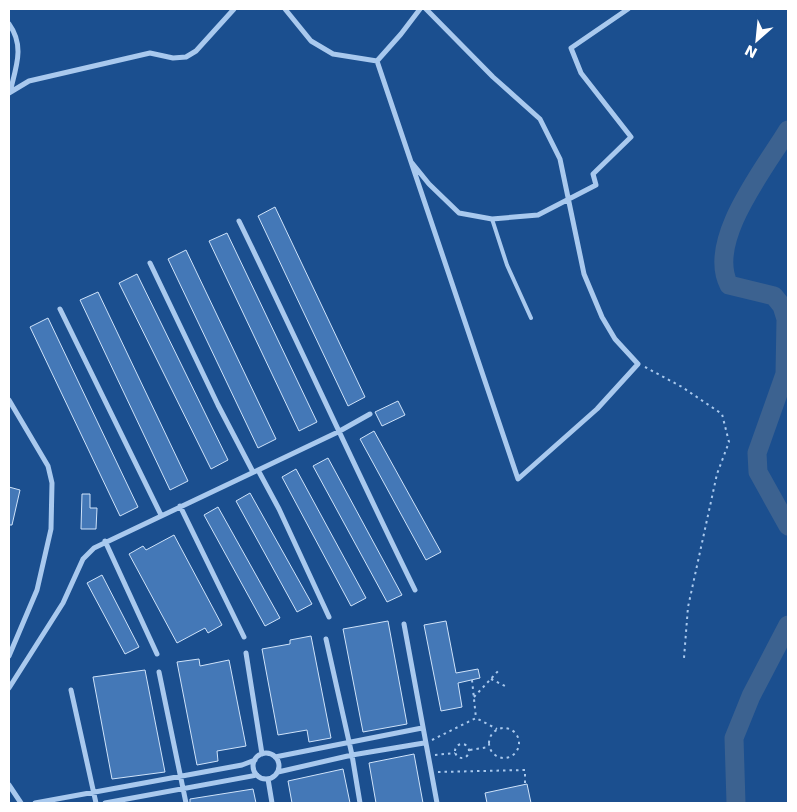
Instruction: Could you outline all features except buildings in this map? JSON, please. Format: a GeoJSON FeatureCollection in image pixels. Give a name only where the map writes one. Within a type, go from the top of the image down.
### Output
{"type":"FeatureCollection","features":[{"type":"Feature","properties":{"kind":"street"},"geometry":{"type":"LineString","coordinates":[[9,92],[29,81],[150,53],[174,58],[186,57],[196,52],[234,9]]}},
{"type":"Feature","properties":{"kind":"street"},"geometry":{"type":"LineString","coordinates":[[285,9],[311,41],[333,54],[377,61]]}},
{"type":"Feature","properties":{"kind":"street"},"geometry":{"type":"LineString","coordinates":[[377,61],[420,9]]}},
{"type":"Feature","properties":{"kind":"street"},"geometry":{"type":"LineString","coordinates":[[377,61],[408,158],[518,480],[597,409],[638,364],[615,339],[598,309],[584,274],[570,199],[560,159],[540,119],[493,76],[426,9]]}},
{"type":"Feature","properties":{"kind":"street"},"geometry":{"type":"LineString","coordinates":[[408,158],[429,184],[459,213],[492,219],[538,215],[596,185],[593,174],[631,137],[581,73],[571,48],[628,9]]}},
{"type":"Feature","properties":{"kind":"street"},"geometry":{"type":"LineString","coordinates":[[9,24],[17,34],[20,52],[9,92]]}},
{"type":"Feature","properties":{"kind":"street"},"geometry":{"type":"LineString","coordinates":[[239,221],[310,366],[338,432],[415,590]]}},
{"type":"Feature","properties":{"kind":"street"},"geometry":{"type":"LineString","coordinates":[[150,262],[218,405],[279,509],[329,617]]}},
{"type":"Feature","properties":{"kind":"street"},"geometry":{"type":"LineString","coordinates":[[60,309],[161,515]]}},
{"type":"Feature","properties":{"kind":"street"},"geometry":{"type":"LineString","coordinates":[[9,400],[48,466],[52,483],[51,529],[37,590],[9,656]]}},
{"type":"Feature","properties":{"kind":"street"},"geometry":{"type":"LineString","coordinates":[[9,688],[63,603],[83,558],[104,541],[338,432],[370,414]]}},
{"type":"Feature","properties":{"kind":"street"},"geometry":{"type":"LineString","coordinates":[[180,506],[244,637]]}},
{"type":"Feature","properties":{"kind":"street"},"geometry":{"type":"LineString","coordinates":[[104,541],[157,654]]}},
{"type":"Feature","properties":{"kind":"street"},"geometry":{"type":"LineString","coordinates":[[404,624],[424,744],[437,803]]}},
{"type":"Feature","properties":{"kind":"street"},"geometry":{"type":"LineString","coordinates":[[326,639],[352,755],[360,803]]}},
{"type":"Feature","properties":{"kind":"street"},"geometry":{"type":"LineString","coordinates":[[246,653],[262,754]]}},
{"type":"Feature","properties":{"kind":"street"},"geometry":{"type":"LineString","coordinates":[[159,672],[186,803]]}},
{"type":"Feature","properties":{"kind":"street"},"geometry":{"type":"LineString","coordinates":[[71,690],[96,803]]}},
{"type":"Feature","properties":{"kind":"street"},"geometry":{"type":"LineString","coordinates":[[262,754],[275,757],[422,728]]}},
{"type":"Feature","properties":{"kind":"street"},"geometry":{"type":"LineString","coordinates":[[268,779],[278,772],[352,755],[424,744]]}},
{"type":"Feature","properties":{"kind":"street"},"geometry":{"type":"LineString","coordinates":[[35,803],[242,765],[255,760],[262,754]]}},
{"type":"Feature","properties":{"kind":"street"},"geometry":{"type":"LineString","coordinates":[[275,757],[279,764],[278,772]]}},
{"type":"Feature","properties":{"kind":"street"},"geometry":{"type":"LineString","coordinates":[[255,760],[254,768],[257,774]]}},
{"type":"Feature","properties":{"kind":"street"},"geometry":{"type":"LineString","coordinates":[[105,803],[257,774],[268,779]]}},
{"type":"Feature","properties":{"kind":"street"},"geometry":{"type":"LineString","coordinates":[[268,779],[272,803]]}},
{"type":"Feature","properties":{"kind":"street"},"geometry":{"type":"LineString","coordinates":[[9,785],[21,803]]}},
{"type":"Feature","properties":{"kind":"lane"},"geometry":{"type":"LineString","coordinates":[[492,219],[507,265],[531,318]]}},
{"type":"Feature","properties":{"kind":"path"},"geometry":{"type":"LineString","coordinates":[[638,364],[682,386],[722,414],[729,442],[717,474],[688,606],[684,658]]}},
{"type":"Feature","properties":{"kind":"path"},"geometry":{"type":"LineString","coordinates":[[474,697],[500,669]]}},
{"type":"Feature","properties":{"kind":"path"},"geometry":{"type":"LineString","coordinates":[[491,679],[505,686]]}},
{"type":"Feature","properties":{"kind":"path"},"geometry":{"type":"LineString","coordinates":[[472,680],[476,718]]}},
{"type":"Feature","properties":{"kind":"path"},"geometry":{"type":"LineString","coordinates":[[476,718],[497,729],[507,728],[516,733],[519,741],[518,750],[511,757],[502,758],[494,755],[489,746],[490,737],[497,729]]}},
{"type":"Feature","properties":{"kind":"path"},"geometry":{"type":"LineString","coordinates":[[424,744],[476,718]]}},
{"type":"Feature","properties":{"kind":"path"},"geometry":{"type":"LineString","coordinates":[[455,753],[456,746],[462,743],[468,746],[470,750]]}},
{"type":"Feature","properties":{"kind":"path"},"geometry":{"type":"LineString","coordinates":[[470,750],[489,746]]}},
{"type":"Feature","properties":{"kind":"path"},"geometry":{"type":"LineString","coordinates":[[428,756],[455,753],[463,758],[469,755],[470,750]]}},
{"type":"Feature","properties":{"kind":"path"},"geometry":{"type":"LineString","coordinates":[[431,772],[525,770],[525,785]]}},
{"type":"Feature","properties":{"kind":"waterway"},"geometry":{"type":"LineString","coordinates":[[788,130],[741,205],[731,227],[725,248],[724,267],[729,285],[774,296],[782,306],[786,319],[785,374],[757,453],[758,472],[788,526]]}},
{"type":"Feature","properties":{"kind":"waterway"},"geometry":{"type":"LineString","coordinates":[[736,803],[734,738],[751,696],[788,625]]}}]}
